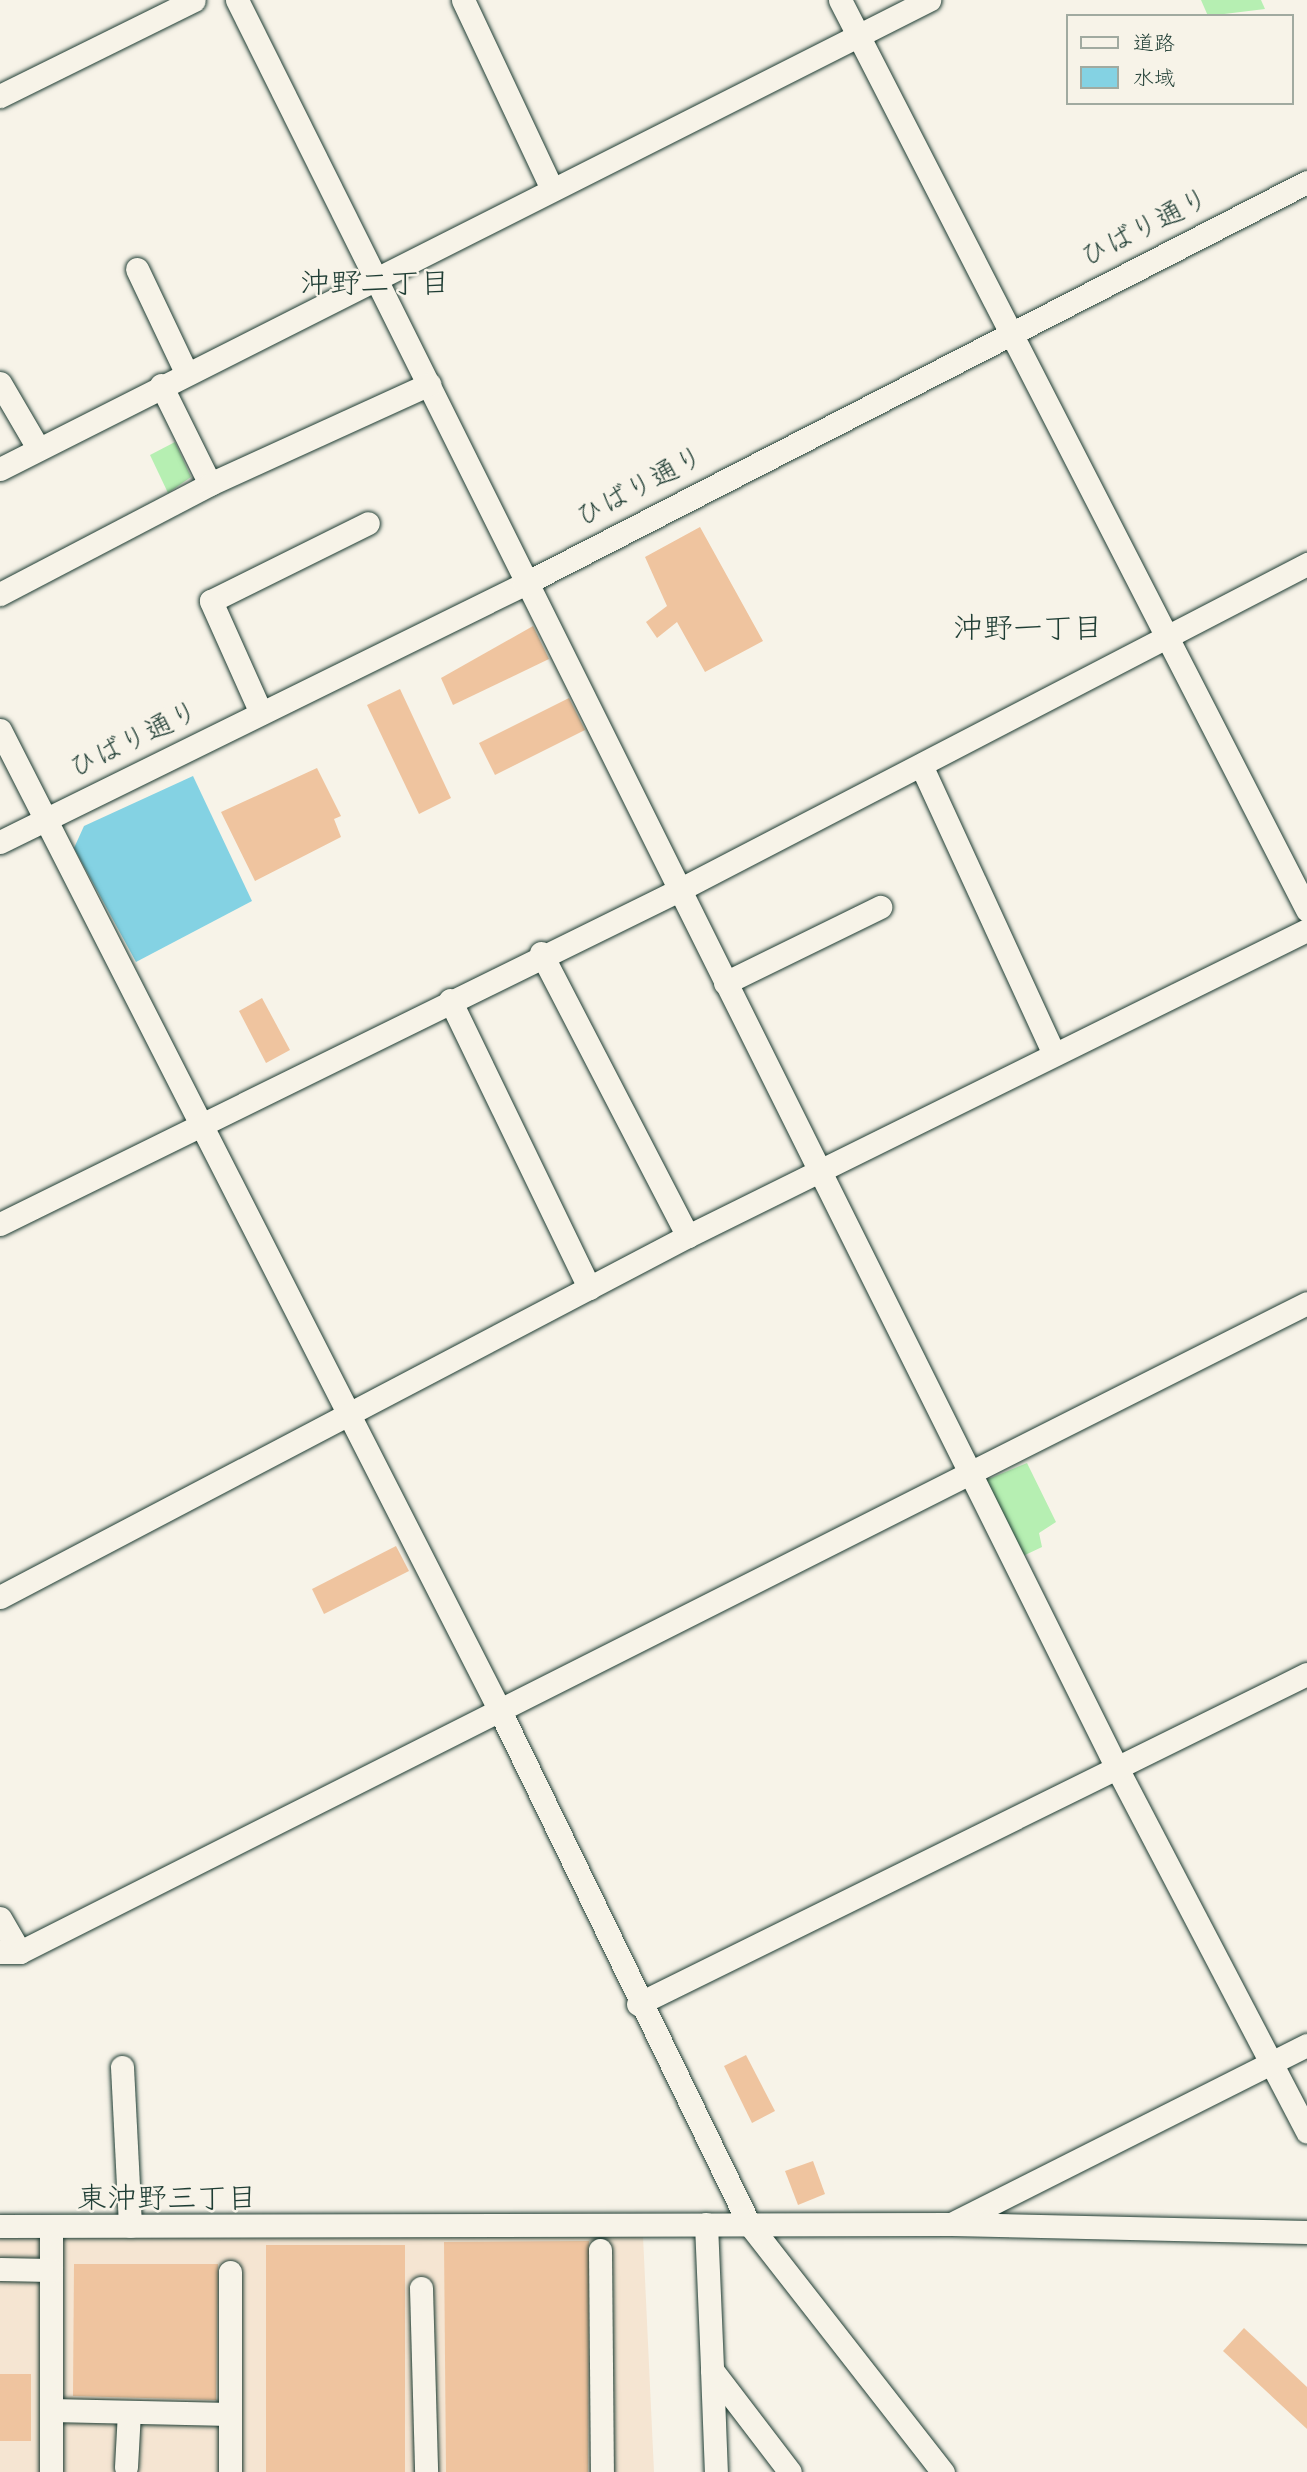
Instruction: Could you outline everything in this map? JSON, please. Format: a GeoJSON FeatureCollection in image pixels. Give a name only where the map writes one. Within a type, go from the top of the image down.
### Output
{"type":"FeatureCollection","features":[{"type":"Feature","properties":{"kind":"street"},"geometry":{"type":"LineString","coordinates":[[0,96],[194,0]]}},
{"type":"Feature","properties":{"kind":"street"},"geometry":{"type":"LineString","coordinates":[[237,0],[375,281],[429,384],[524,584],[973,1474],[1118,1770],[1307,2132]]}},
{"type":"Feature","properties":{"kind":"street"},"geometry":{"type":"LineString","coordinates":[[463,0],[552,189]]}},
{"type":"Feature","properties":{"kind":"street"},"geometry":{"type":"LineString","coordinates":[[840,0],[1163,634],[1307,910]]}},
{"type":"Feature","properties":{"kind":"street"},"geometry":{"type":"LineString","coordinates":[[0,469],[186,372],[375,281],[929,0]]}},
{"type":"Feature","properties":{"kind":"street","name":"ひばり通り"},"geometry":{"type":"LineString","coordinates":[[0,842],[524,584],[1009,331],[1307,182]]}},
{"type":"Feature","properties":{"kind":"street"},"geometry":{"type":"LineString","coordinates":[[137,269],[186,372]]}},
{"type":"Feature","properties":{"kind":"street"},"geometry":{"type":"LineString","coordinates":[[0,383],[38,448]]}},
{"type":"Feature","properties":{"kind":"street"},"geometry":{"type":"LineString","coordinates":[[0,594],[210,484],[429,384]]}},
{"type":"Feature","properties":{"kind":"street"},"geometry":{"type":"LineString","coordinates":[[161,385],[210,484]]}},
{"type":"Feature","properties":{"kind":"street"},"geometry":{"type":"LineString","coordinates":[[261,713],[211,601],[368,523]]}},
{"type":"Feature","properties":{"kind":"street"},"geometry":{"type":"LineString","coordinates":[[0,1224],[197,1121],[450,1000],[541,953],[679,890],[921,765],[1163,634],[1307,564]]}},
{"type":"Feature","properties":{"kind":"street"},"geometry":{"type":"LineString","coordinates":[[0,730],[501,1713],[638,2004],[749,2224],[943,2472]]}},
{"type":"Feature","properties":{"kind":"street"},"geometry":{"type":"LineString","coordinates":[[921,765],[1054,1054]]}},
{"type":"Feature","properties":{"kind":"street"},"geometry":{"type":"LineString","coordinates":[[725,983],[880,907]]}},
{"type":"Feature","properties":{"kind":"street"},"geometry":{"type":"LineString","coordinates":[[0,1597],[688,1236],[1307,930]]}},
{"type":"Feature","properties":{"kind":"street"},"geometry":{"type":"LineString","coordinates":[[541,953],[688,1236]]}},
{"type":"Feature","properties":{"kind":"street"},"geometry":{"type":"LineString","coordinates":[[450,1000],[589,1288]]}},
{"type":"Feature","properties":{"kind":"street"},"geometry":{"type":"LineString","coordinates":[[0,1918],[10,1952],[501,1713],[1307,1303]]}},
{"type":"Feature","properties":{"kind":"street"},"geometry":{"type":"LineString","coordinates":[[638,2004],[1118,1770],[1307,1674]]}},
{"type":"Feature","properties":{"kind":"street"},"geometry":{"type":"LineString","coordinates":[[952,2224],[1307,2045]]}},
{"type":"Feature","properties":{"kind":"street"},"geometry":{"type":"LineString","coordinates":[[122,2067],[130,2226]]}},
{"type":"Feature","properties":{"kind":"street"},"geometry":{"type":"LineString","coordinates":[[706,2224],[716,2472]]}},
{"type":"Feature","properties":{"kind":"street"},"geometry":{"type":"LineString","coordinates":[[0,2226],[952,2224],[1307,2232]]}},
{"type":"Feature","properties":{"kind":"street"},"geometry":{"type":"LineString","coordinates":[[51,2226],[51,2472]]}},
{"type":"Feature","properties":{"kind":"street"},"geometry":{"type":"LineString","coordinates":[[600,2250],[602,2472]]}},
{"type":"Feature","properties":{"kind":"street"},"geometry":{"type":"LineString","coordinates":[[0,2269],[51,2270]]}},
{"type":"Feature","properties":{"kind":"street"},"geometry":{"type":"LineString","coordinates":[[230,2272],[230,2472]]}},
{"type":"Feature","properties":{"kind":"street"},"geometry":{"type":"LineString","coordinates":[[421,2288],[426,2472]]}},
{"type":"Feature","properties":{"kind":"street"},"geometry":{"type":"LineString","coordinates":[[712,2370],[790,2472]]}},
{"type":"Feature","properties":{"kind":"street"},"geometry":{"type":"LineString","coordinates":[[51,2410],[230,2414]]}},
{"type":"Feature","properties":{"kind":"street"},"geometry":{"type":"LineString","coordinates":[[126,2467],[129,2412]]}},
{"type":"Feature","properties":{"kind":"shaded area"},"geometry":{"type":"Polygon","coordinates":[[[643,2236],[654,2472],[0,2472],[0,2238],[643,2236]]]}},
{"type":"Feature","properties":{"kind":"green space"},"geometry":{"type":"Polygon","coordinates":[[[1201,0],[1261,0],[1265,9],[1224,14],[1207,14],[1201,0]]]}},
{"type":"Feature","properties":{"kind":"green space"},"geometry":{"type":"Polygon","coordinates":[[[175,442],[191,477],[168,493],[150,455],[175,442]]]}},
{"type":"Feature","properties":{"kind":"green space"},"geometry":{"type":"Polygon","coordinates":[[[1027,1463],[1056,1522],[1039,1533],[1042,1547],[1023,1556],[986,1480],[1027,1463]]]}},
{"type":"Feature","properties":{"kind":"water"},"geometry":{"type":"Polygon","coordinates":[[[193,776],[252,901],[136,962],[74,848],[84,826],[193,776]]]}},
{"type":"Feature","properties":{"kind":"building"},"geometry":{"type":"Polygon","coordinates":[[[700,527],[763,641],[705,672],[677,622],[657,638],[646,622],[667,606],[645,557],[700,527]]]}},
{"type":"Feature","properties":{"kind":"building"},"geometry":{"type":"Polygon","coordinates":[[[533,626],[549,659],[453,705],[441,678],[533,626]]]}},
{"type":"Feature","properties":{"kind":"building"},"geometry":{"type":"Polygon","coordinates":[[[400,689],[451,798],[419,814],[367,705],[400,689]]]}},
{"type":"Feature","properties":{"kind":"building"},"geometry":{"type":"Polygon","coordinates":[[[569,698],[585,730],[495,775],[479,743],[569,698]]]}},
{"type":"Feature","properties":{"kind":"building"},"geometry":{"type":"Polygon","coordinates":[[[317,768],[341,816],[334,819],[341,837],[255,881],[221,812],[317,768]]]}},
{"type":"Feature","properties":{"kind":"building"},"geometry":{"type":"Polygon","coordinates":[[[262,998],[290,1050],[266,1063],[239,1011],[262,998]]]}},
{"type":"Feature","properties":{"kind":"building"},"geometry":{"type":"Polygon","coordinates":[[[396,1546],[409,1571],[324,1614],[312,1589],[396,1546]]]}},
{"type":"Feature","properties":{"kind":"building"},"geometry":{"type":"Polygon","coordinates":[[[746,2055],[775,2111],[752,2123],[724,2066],[746,2055]]]}},
{"type":"Feature","properties":{"kind":"building"},"geometry":{"type":"Polygon","coordinates":[[[813,2161],[825,2194],[798,2205],[785,2171],[813,2161]]]}},
{"type":"Feature","properties":{"kind":"building"},"geometry":{"type":"Polygon","coordinates":[[[589,2241],[588,2472],[446,2472],[444,2242],[589,2241]]]}},
{"type":"Feature","properties":{"kind":"building"},"geometry":{"type":"Polygon","coordinates":[[[266,2245],[405,2245],[405,2472],[266,2472],[266,2245]]]}},
{"type":"Feature","properties":{"kind":"building"},"geometry":{"type":"Polygon","coordinates":[[[74,2264],[218,2264],[216,2400],[73,2396],[74,2264]]]}},
{"type":"Feature","properties":{"kind":"building"},"geometry":{"type":"Polygon","coordinates":[[[1244,2328],[1307,2387],[1307,2429],[1223,2351],[1244,2328]]]}},
{"type":"Feature","properties":{"kind":"building"},"geometry":{"type":"Polygon","coordinates":[[[0,2374],[31,2374],[31,2441],[0,2441],[0,2374]]]}},
{"type":"Feature","properties":{"kind":"district","name":"沖野二丁目"},"geometry":{"type":"Point","coordinates":[375,286]}},
{"type":"Feature","properties":{"kind":"district","name":"沖野一丁目"},"geometry":{"type":"Point","coordinates":[1028,631]}},
{"type":"Feature","properties":{"kind":"district","name":"東沖野三丁目"},"geometry":{"type":"Point","coordinates":[167,2201]}}]}
